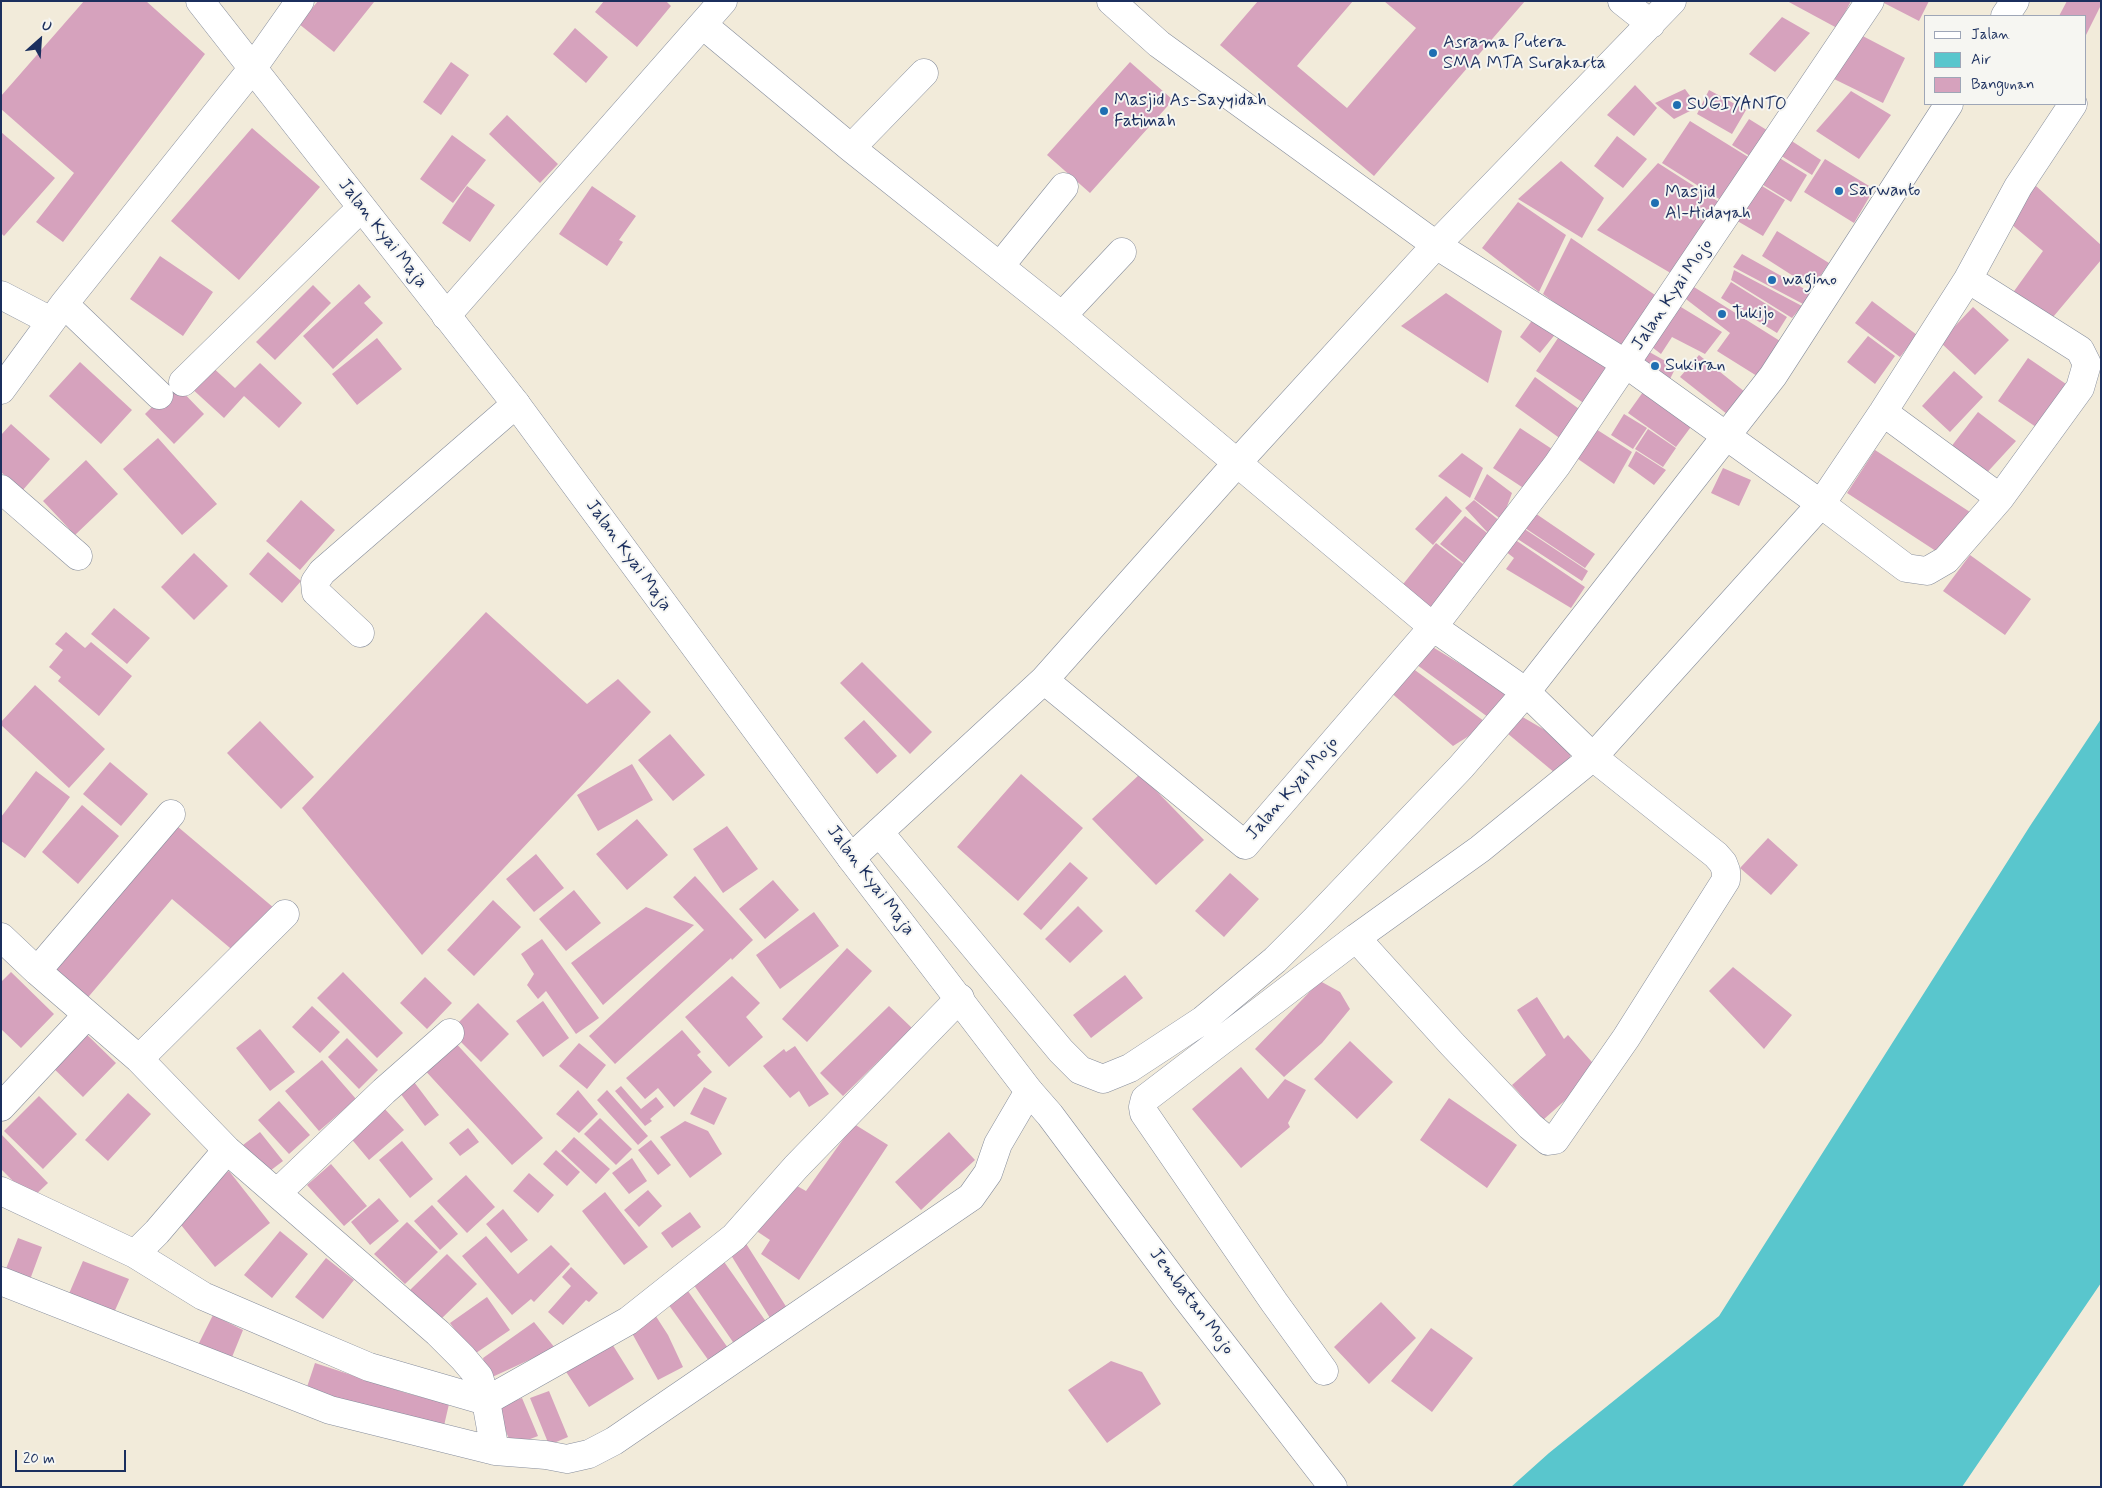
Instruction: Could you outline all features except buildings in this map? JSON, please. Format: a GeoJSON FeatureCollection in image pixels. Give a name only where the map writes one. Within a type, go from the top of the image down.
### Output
{"type":"FeatureCollection","features":[{"type":"Feature","properties":{"kind":"street","name":"Jalan Kyai Maja"},"geometry":{"type":"LineString","coordinates":[[200,1],[516,404],[851,858],[960,998],[1029,1091],[1050,1115]]}},
{"type":"Feature","properties":{"kind":"street"},"geometry":{"type":"LineString","coordinates":[[1,390],[58,312],[252,69],[300,1]]}},
{"type":"Feature","properties":{"kind":"street"},"geometry":{"type":"LineString","coordinates":[[446,316],[723,1]]}},
{"type":"Feature","properties":{"kind":"street","name":"Jalan Kyai Mojo"},"geometry":{"type":"LineString","coordinates":[[1111,1],[1159,44],[1436,245],[1626,364],[1821,504],[1906,568],[1927,571],[1946,560],[2000,498],[2080,388],[2087,364],[2080,350],[1968,280]]}},
{"type":"Feature","properties":{"kind":"street"},"geometry":{"type":"LineString","coordinates":[[1622,1],[1651,24]]}},
{"type":"Feature","properties":{"kind":"street"},"geometry":{"type":"LineString","coordinates":[[851,858],[1044,680],[1237,463],[1436,245],[1672,1]]}},
{"type":"Feature","properties":{"kind":"street","name":"Jalan Kyai Mojo"},"geometry":{"type":"LineString","coordinates":[[1044,680],[1245,845],[1433,627],[1557,466],[1870,1]]}},
{"type":"Feature","properties":{"kind":"street"},"geometry":{"type":"LineString","coordinates":[[2006,15],[2015,1]]}},
{"type":"Feature","properties":{"kind":"street"},"geometry":{"type":"LineString","coordinates":[[703,25],[851,148],[1062,316],[1433,627],[1526,692],[1593,757],[1716,855],[1723,863],[1726,872],[1726,880],[1626,1038],[1555,1140],[1548,1141],[1530,1126],[1452,1044],[1356,938]]}},
{"type":"Feature","properties":{"kind":"street"},"geometry":{"type":"LineString","coordinates":[[851,148],[924,73]]}},
{"type":"Feature","properties":{"kind":"street"},"geometry":{"type":"LineString","coordinates":[[878,832],[1061,1051],[1080,1070],[1103,1079],[1130,1068],[1203,1020],[1275,960],[1460,767],[1526,692],[1725,436],[1774,376],[1948,105]]}},
{"type":"Feature","properties":{"kind":"street"},"geometry":{"type":"LineString","coordinates":[[1324,1371],[1274,1302],[1144,1113],[1145,1099],[1356,938],[1480,849],[1593,757],[1821,504],[1968,280],[2018,188],[2072,105]]}},
{"type":"Feature","properties":{"kind":"street"},"geometry":{"type":"LineString","coordinates":[[1000,266],[1064,187]]}},
{"type":"Feature","properties":{"kind":"street"},"geometry":{"type":"LineString","coordinates":[[183,382],[361,208]]}},
{"type":"Feature","properties":{"kind":"street"},"geometry":{"type":"LineString","coordinates":[[1062,316],[1122,252]]}},
{"type":"Feature","properties":{"kind":"street"},"geometry":{"type":"LineString","coordinates":[[1,295],[58,312],[159,395]]}},
{"type":"Feature","properties":{"kind":"street"},"geometry":{"type":"LineString","coordinates":[[360,633],[316,592],[316,582],[322,572],[516,404]]}},
{"type":"Feature","properties":{"kind":"street"},"geometry":{"type":"LineString","coordinates":[[1883,412],[2000,498]]}},
{"type":"Feature","properties":{"kind":"street"},"geometry":{"type":"LineString","coordinates":[[1,489],[78,556]]}},
{"type":"Feature","properties":{"kind":"street"},"geometry":{"type":"LineString","coordinates":[[37,971],[171,814]]}},
{"type":"Feature","properties":{"kind":"street"},"geometry":{"type":"LineString","coordinates":[[139,1059],[285,914]]}},
{"type":"Feature","properties":{"kind":"street"},"geometry":{"type":"LineString","coordinates":[[1,937],[37,971],[139,1059],[227,1150],[438,1333],[463,1358],[479,1377],[486,1402],[495,1451]]}},
{"type":"Feature","properties":{"kind":"street"},"geometry":{"type":"LineString","coordinates":[[1,1191],[135,1254],[203,1296],[369,1367],[486,1402],[628,1320],[734,1237],[796,1167],[960,998]]}},
{"type":"Feature","properties":{"kind":"street"},"geometry":{"type":"LineString","coordinates":[[1,1107],[87,1015]]}},
{"type":"Feature","properties":{"kind":"street"},"geometry":{"type":"LineString","coordinates":[[277,1193],[384,1091],[450,1033]]}},
{"type":"Feature","properties":{"kind":"street"},"geometry":{"type":"LineString","coordinates":[[1,1281],[330,1410],[495,1451],[546,1455],[567,1459],[589,1454],[614,1441],[971,1197],[988,1173],[998,1144],[1029,1091]]}},
{"type":"Feature","properties":{"kind":"street","name":"Jembatan Mojo"},"geometry":{"type":"LineString","coordinates":[[1050,1115],[1191,1303],[1333,1487]]}},
{"type":"Feature","properties":{"kind":"street"},"geometry":{"type":"LineString","coordinates":[[135,1254],[157,1232],[227,1150]]}},
{"type":"Feature","properties":{"kind":"water"},"geometry":{"type":"Polygon","coordinates":[[[2101,719],[2101,1283],[1962,1487],[1511,1487],[1549,1453],[1719,1316],[2030,826],[2101,719]]]}},
{"type":"Feature","properties":{"kind":"place","name":"Asrama Putera SMA MTA Surakarta"},"geometry":{"type":"Point","coordinates":[1433,53]}},
{"type":"Feature","properties":{"kind":"place","name":"SUGIYANTO"},"geometry":{"type":"Point","coordinates":[1677,105]}},
{"type":"Feature","properties":{"kind":"place","name":"Masjid As-Sayyidah Fatimah"},"geometry":{"type":"Point","coordinates":[1104,111]}},
{"type":"Feature","properties":{"kind":"place","name":"Sarwanto"},"geometry":{"type":"Point","coordinates":[1839,191]}},
{"type":"Feature","properties":{"kind":"place","name":"Masjid Al-Hidayah"},"geometry":{"type":"Point","coordinates":[1655,203]}},
{"type":"Feature","properties":{"kind":"place","name":"wagino"},"geometry":{"type":"Point","coordinates":[1772,280]}},
{"type":"Feature","properties":{"kind":"place","name":"Tukijo"},"geometry":{"type":"Point","coordinates":[1722,314]}},
{"type":"Feature","properties":{"kind":"place","name":"Sukiran"},"geometry":{"type":"Point","coordinates":[1655,366]}}]}
